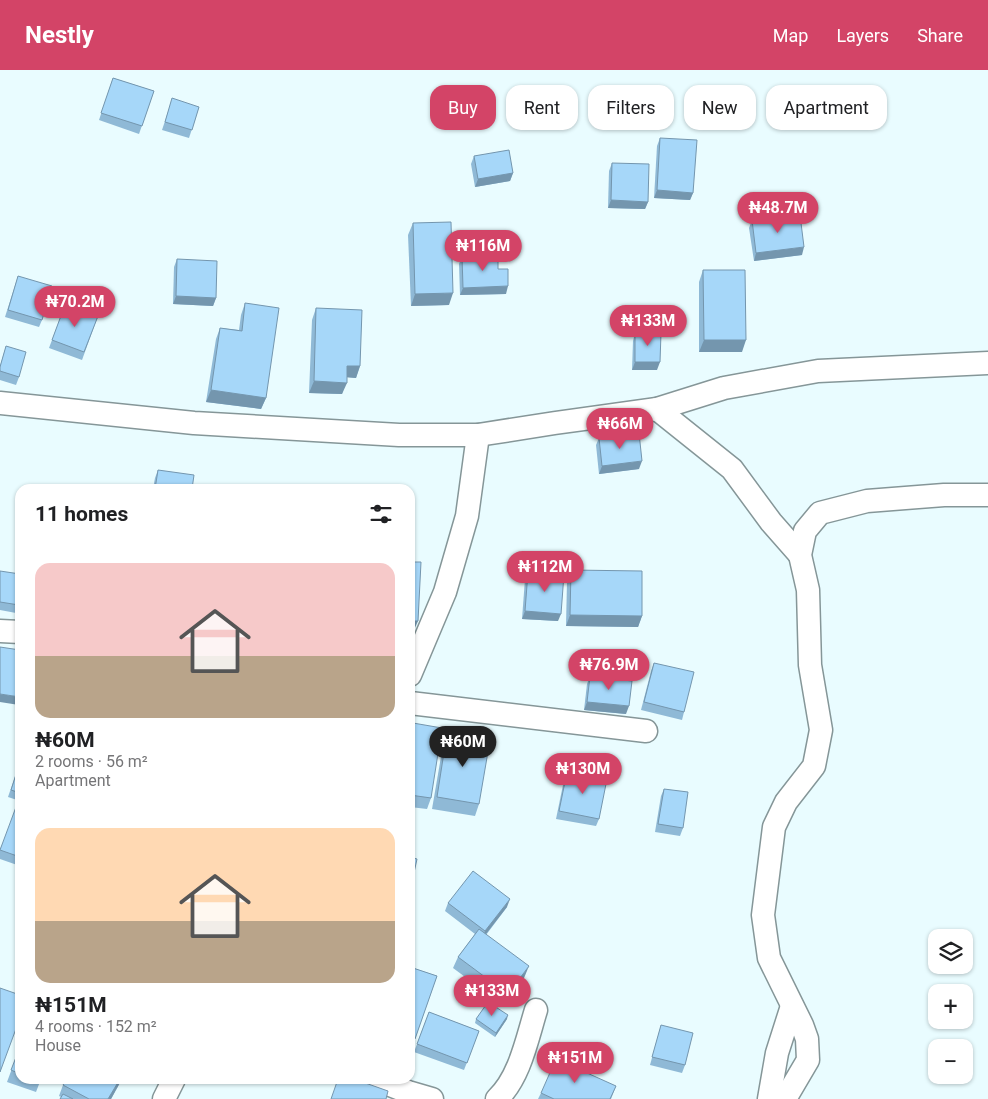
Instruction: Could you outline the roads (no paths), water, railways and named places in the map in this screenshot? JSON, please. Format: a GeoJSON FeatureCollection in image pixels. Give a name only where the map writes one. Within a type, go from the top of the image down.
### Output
{"type":"FeatureCollection","features":[{"type":"Feature","properties":{"kind":"street"},"geometry":{"type":"LineString","coordinates":[[0,403],[194,423],[400,436],[478,436],[657,409],[724,388],[818,371],[988,363]]}},
{"type":"Feature","properties":{"kind":"street"},"geometry":{"type":"LineString","coordinates":[[657,409],[732,469],[771,522],[800,555]]}},
{"type":"Feature","properties":{"kind":"street"},"geometry":{"type":"LineString","coordinates":[[415,662],[444,592],[467,516],[478,436]]}},
{"type":"Feature","properties":{"kind":"street"},"geometry":{"type":"LineString","coordinates":[[785,1099],[808,1060],[807,1040],[802,1025],[768,958],[763,915],[774,826],[786,802],[814,766],[821,730],[810,665],[808,590],[800,555],[805,531],[820,513],[867,501],[944,495],[988,495]]}},
{"type":"Feature","properties":{"kind":"street"},"geometry":{"type":"LineString","coordinates":[[0,630],[15,632]]}},
{"type":"Feature","properties":{"kind":"street"},"geometry":{"type":"LineString","coordinates":[[415,704],[646,731]]}},
{"type":"Feature","properties":{"kind":"street"},"geometry":{"type":"LineString","coordinates":[[769,1099],[777,1053],[792,1006]]}},
{"type":"Feature","properties":{"kind":"street"},"geometry":{"type":"LineString","coordinates":[[497,1099],[516,1070],[536,1010]]}},
{"type":"Feature","properties":{"kind":"street"},"geometry":{"type":"LineString","coordinates":[[164,1099],[172,1084]]}},
{"type":"Feature","properties":{"kind":"street"},"geometry":{"type":"LineString","coordinates":[[388,1084],[422,1098]]}}]}
